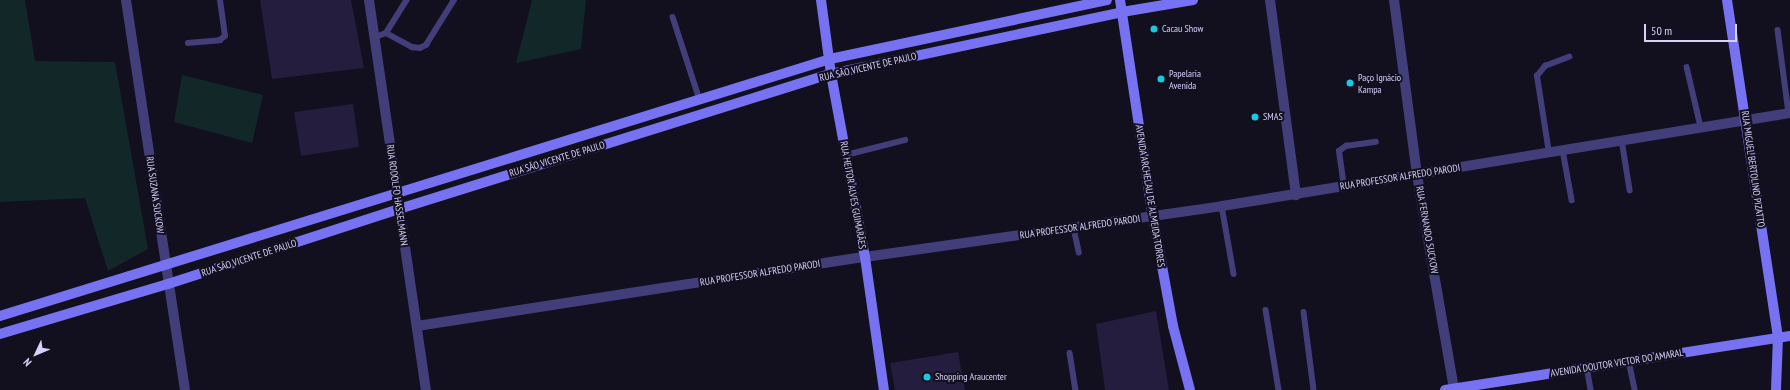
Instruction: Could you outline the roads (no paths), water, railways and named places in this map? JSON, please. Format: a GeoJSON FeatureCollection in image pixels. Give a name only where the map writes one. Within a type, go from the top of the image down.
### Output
{"type":"FeatureCollection","features":[{"type":"Feature","properties":{"kind":"main road","name":"RUA HEITOR ALVES GUIMARÃES"},"geometry":{"type":"LineString","coordinates":[[821,0],[831,74],[865,257],[884,390]]}},
{"type":"Feature","properties":{"kind":"main road","name":"RUA SÃO VICENTE DE PAULO"},"geometry":{"type":"LineString","coordinates":[[0,316],[166,266],[830,59],[1107,0]]}},
{"type":"Feature","properties":{"kind":"main road","name":"AVENIDA ARCHELAU DE ALMEIDA TORRES"},"geometry":{"type":"LineString","coordinates":[[1120,0],[1153,217],[1173,326],[1190,390]]}},
{"type":"Feature","properties":{"kind":"main road","name":"RUA SÃO VICENTE DE PAULO"},"geometry":{"type":"LineString","coordinates":[[0,334],[168,284],[399,209],[831,74],[1122,12],[1193,0]]}},
{"type":"Feature","properties":{"kind":"main road","name":"RUA MIGUEL BERTOLINO PIZATTO"},"geometry":{"type":"LineString","coordinates":[[1728,0],[1778,337],[1776,390]]}},
{"type":"Feature","properties":{"kind":"main road"},"geometry":{"type":"LineString","coordinates":[[113,282],[118,299]]}},
{"type":"Feature","properties":{"kind":"main road","name":"AVENIDA DOUTOR VICTOR DO AMARAL"},"geometry":{"type":"LineString","coordinates":[[1451,390],[1790,336]]}},
{"type":"Feature","properties":{"kind":"street","name":"RUA SUZANA SUCKOW"},"geometry":{"type":"LineString","coordinates":[[126,0],[185,390]]}},
{"type":"Feature","properties":{"kind":"street","name":"RUA RODOLFO HASSELMANN"},"geometry":{"type":"LineString","coordinates":[[369,0],[396,194],[426,390]]}},
{"type":"Feature","properties":{"kind":"street"},"geometry":{"type":"LineString","coordinates":[[1270,0],[1296,195]]}},
{"type":"Feature","properties":{"kind":"street","name":"RUA FERNANDO SUCKOW"},"geometry":{"type":"LineString","coordinates":[[1394,0],[1417,175],[1451,390]]}},
{"type":"Feature","properties":{"kind":"street","name":"RUA PROFESSOR ALFREDO PARODI"},"geometry":{"type":"LineString","coordinates":[[417,326],[865,257],[1153,217],[1296,195],[1746,119],[1790,113]]}},
{"type":"Feature","properties":{"kind":"lane"},"geometry":{"type":"LineString","coordinates":[[188,43],[220,40],[225,36],[220,0]]}},
{"type":"Feature","properties":{"kind":"lane"},"geometry":{"type":"LineString","coordinates":[[375,37],[386,33],[407,0]]}},
{"type":"Feature","properties":{"kind":"lane"},"geometry":{"type":"LineString","coordinates":[[386,33],[412,47],[420,48],[426,45],[454,0]]}},
{"type":"Feature","properties":{"kind":"lane"},"geometry":{"type":"LineString","coordinates":[[673,17],[700,100]]}},
{"type":"Feature","properties":{"kind":"lane"},"geometry":{"type":"LineString","coordinates":[[1778,30],[1790,113]]}},
{"type":"Feature","properties":{"kind":"lane"},"geometry":{"type":"LineString","coordinates":[[1549,153],[1537,76],[1545,66],[1569,57]]}},
{"type":"Feature","properties":{"kind":"lane"},"geometry":{"type":"LineString","coordinates":[[1687,67],[1701,127]]}},
{"type":"Feature","properties":{"kind":"lane"},"geometry":{"type":"LineString","coordinates":[[846,156],[905,140]]}},
{"type":"Feature","properties":{"kind":"lane"},"geometry":{"type":"LineString","coordinates":[[1622,140],[1630,190]]}},
{"type":"Feature","properties":{"kind":"lane"},"geometry":{"type":"LineString","coordinates":[[1344,187],[1339,151],[1346,146],[1376,142]]}},
{"type":"Feature","properties":{"kind":"lane"},"geometry":{"type":"LineString","coordinates":[[1563,150],[1572,200]]}},
{"type":"Feature","properties":{"kind":"lane"},"geometry":{"type":"LineString","coordinates":[[1222,206],[1234,274]]}},
{"type":"Feature","properties":{"kind":"lane"},"geometry":{"type":"LineString","coordinates":[[1074,228],[1079,252]]}},
{"type":"Feature","properties":{"kind":"lane"},"geometry":{"type":"LineString","coordinates":[[1266,310],[1279,390]]}},
{"type":"Feature","properties":{"kind":"lane"},"geometry":{"type":"LineString","coordinates":[[1304,312],[1314,390]]}},
{"type":"Feature","properties":{"kind":"lane"},"geometry":{"type":"LineString","coordinates":[[1070,352],[1076,390]]}},
{"type":"Feature","properties":{"kind":"lane"},"geometry":{"type":"LineString","coordinates":[[1629,361],[1635,390]]}},
{"type":"Feature","properties":{"kind":"lane"},"geometry":{"type":"LineString","coordinates":[[1587,368],[1591,390]]}},
{"type":"Feature","properties":{"kind":"place","name":"Cacau Show"},"geometry":{"type":"Point","coordinates":[1154,29]}},
{"type":"Feature","properties":{"kind":"place","name":"Papelaria Avenida"},"geometry":{"type":"Point","coordinates":[1161,79]}},
{"type":"Feature","properties":{"kind":"place","name":"Paço Ignácio Kampa"},"geometry":{"type":"Point","coordinates":[1350,83]}},
{"type":"Feature","properties":{"kind":"place","name":"SMAS"},"geometry":{"type":"Point","coordinates":[1255,117]}},
{"type":"Feature","properties":{"kind":"place","name":"Shopping Araucenter"},"geometry":{"type":"Point","coordinates":[927,377]}}]}
